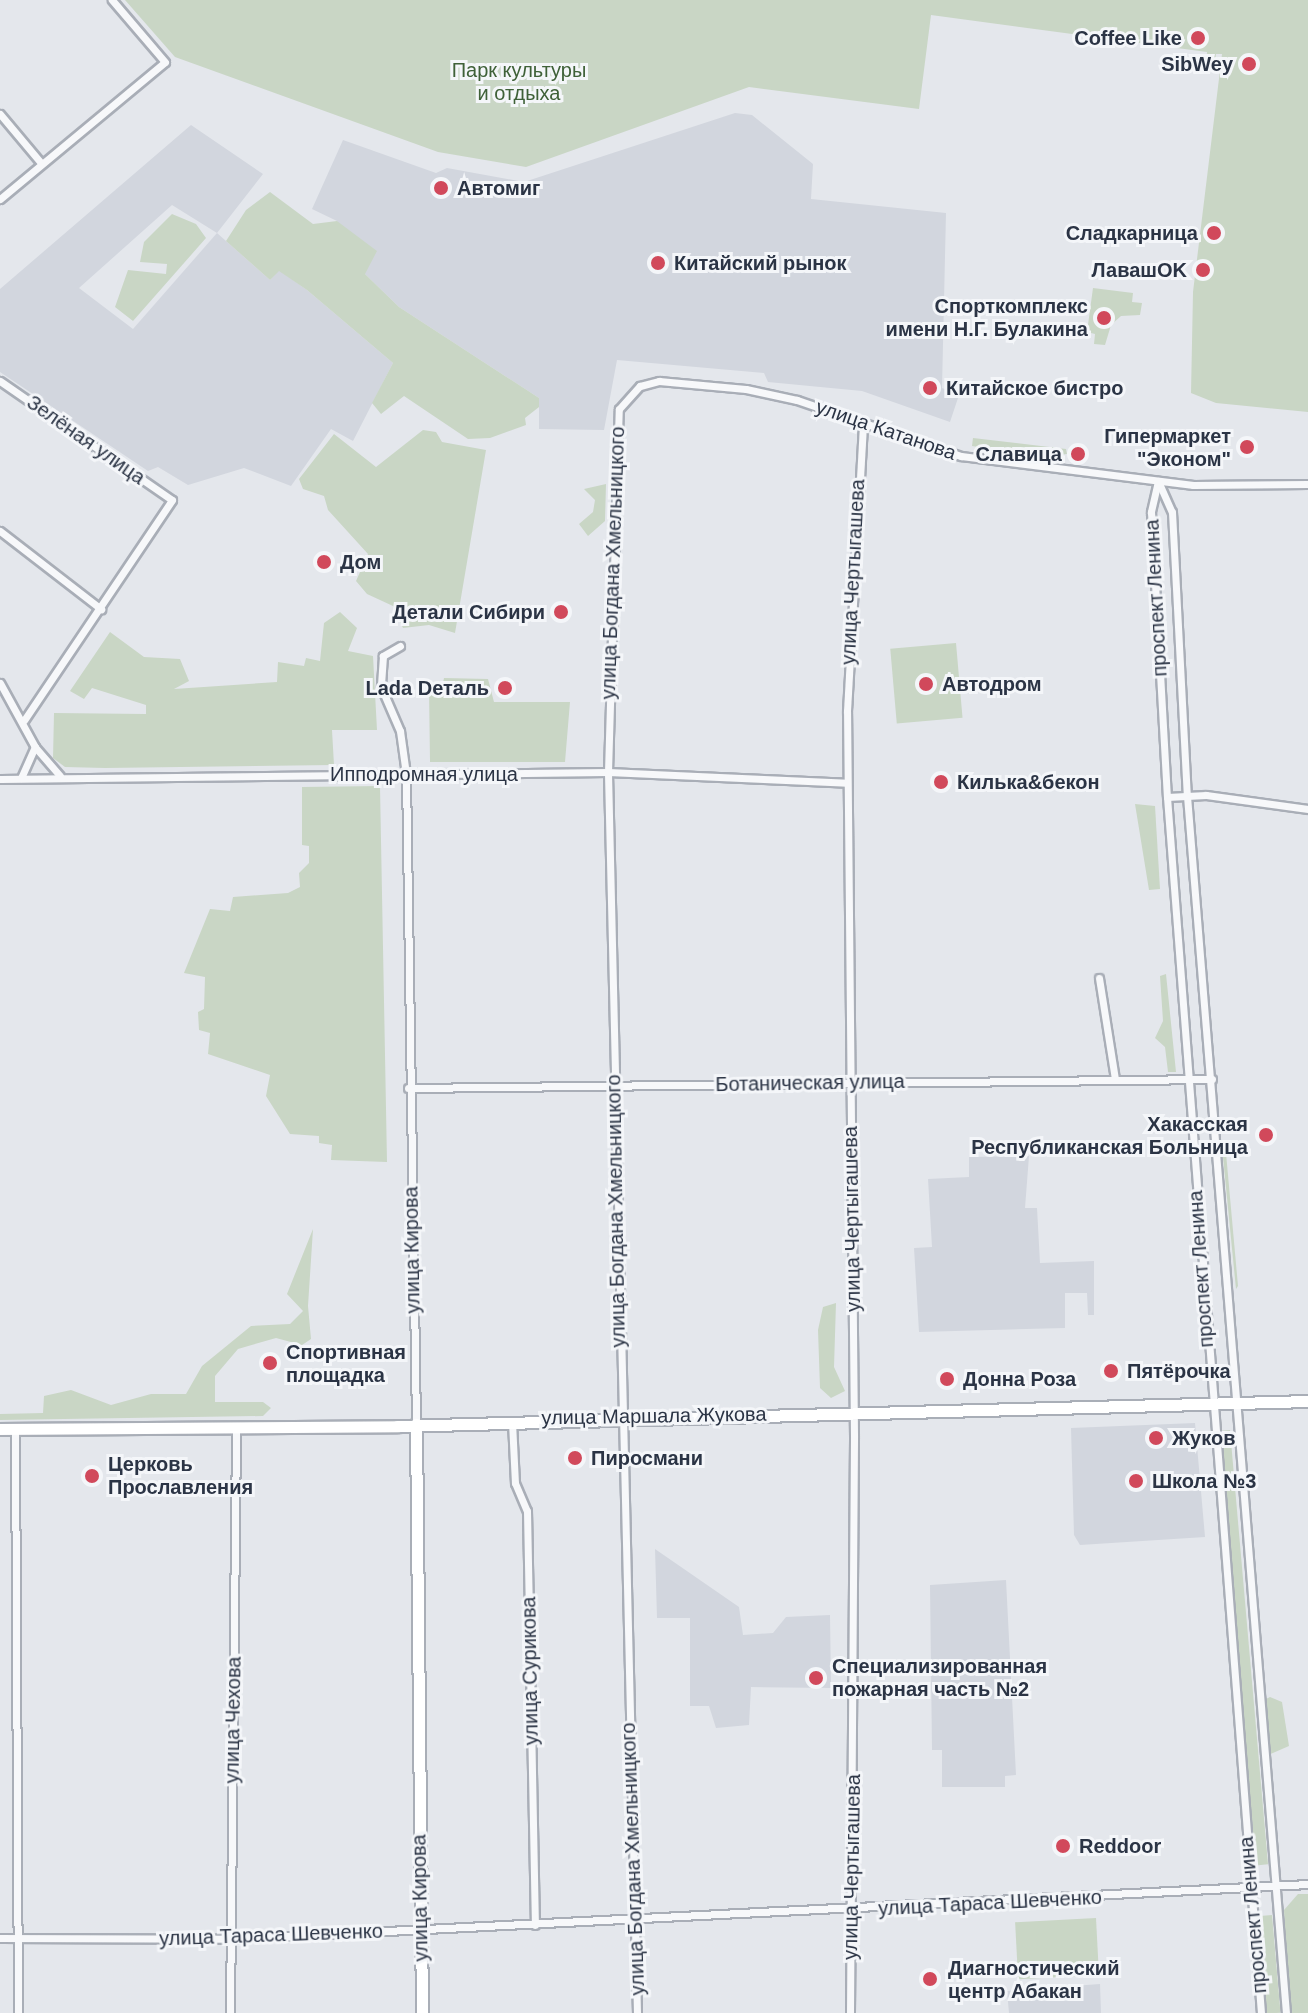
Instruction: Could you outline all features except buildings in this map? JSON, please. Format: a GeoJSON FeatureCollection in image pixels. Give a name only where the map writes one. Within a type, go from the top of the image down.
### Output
{"type":"FeatureCollection","features":[{"type":"Feature","properties":{"kind":"main road","name":"улица Маршала Жукова"},"geometry":{"type":"LineString","coordinates":[[0,1429],[236,1428],[1308,1401]]}},
{"type":"Feature","properties":{"kind":"main road","name":"улица Кирова"},"geometry":{"type":"LineString","coordinates":[[416,1424],[422,2013]]}},
{"type":"Feature","properties":{"kind":"street"},"geometry":{"type":"LineString","coordinates":[[0,199],[165,62],[112,0]]}},
{"type":"Feature","properties":{"kind":"street"},"geometry":{"type":"LineString","coordinates":[[0,114],[41,163]]}},
{"type":"Feature","properties":{"kind":"street","name":"Зелёная улица"},"geometry":{"type":"LineString","coordinates":[[0,381],[172,500],[101,609]]}},
{"type":"Feature","properties":{"kind":"street","name":"улица Катанова"},"geometry":{"type":"LineString","coordinates":[[619,409],[640,386],[659,381],[797,400],[863,426],[961,456],[1158,481],[1308,484]]}},
{"type":"Feature","properties":{"kind":"street","name":"улица Богдана Хмельницкого"},"geometry":{"type":"LineString","coordinates":[[619,409],[608,772],[637,2013]]}},
{"type":"Feature","properties":{"kind":"street","name":"улица Чертыгашева"},"geometry":{"type":"LineString","coordinates":[[850,2013],[853,1413],[847,783],[852,568],[863,426]]}},
{"type":"Feature","properties":{"kind":"street","name":"проспект Ленина"},"geometry":{"type":"LineString","coordinates":[[1158,481],[1172,512],[1187,796],[1286,2013]]}},
{"type":"Feature","properties":{"kind":"street","name":"проспект Ленина"},"geometry":{"type":"LineString","coordinates":[[1158,481],[1151,512],[1167,797],[1210,1405],[1261,2013]]}},
{"type":"Feature","properties":{"kind":"street"},"geometry":{"type":"LineString","coordinates":[[0,531],[101,609],[24,720]]}},
{"type":"Feature","properties":{"kind":"street","name":"улица Кирова"},"geometry":{"type":"LineString","coordinates":[[400,646],[383,656],[381,687],[400,731],[406,774],[408,1088],[416,1424]]}},
{"type":"Feature","properties":{"kind":"street"},"geometry":{"type":"LineString","coordinates":[[0,683],[24,720],[35,747],[60,776]]}},
{"type":"Feature","properties":{"kind":"street"},"geometry":{"type":"LineString","coordinates":[[21,778],[35,747]]}},
{"type":"Feature","properties":{"kind":"street","name":"Ипподромная улица"},"geometry":{"type":"LineString","coordinates":[[0,779],[608,772],[847,783]]}},
{"type":"Feature","properties":{"kind":"street"},"geometry":{"type":"LineString","coordinates":[[1167,797],[1187,796],[1308,809]]}},
{"type":"Feature","properties":{"kind":"street"},"geometry":{"type":"LineString","coordinates":[[1099,978],[1115,1079]]}},
{"type":"Feature","properties":{"kind":"street","name":"Ботаническая улица"},"geometry":{"type":"LineString","coordinates":[[408,1088],[1212,1079]]}},
{"type":"Feature","properties":{"kind":"street","name":"улица Сурикова"},"geometry":{"type":"LineString","coordinates":[[512,1420],[515,1483],[527,1511],[535,1925]]}},
{"type":"Feature","properties":{"kind":"street","name":"улица Чехова"},"geometry":{"type":"LineString","coordinates":[[230,2013],[236,1428]]}},
{"type":"Feature","properties":{"kind":"street"},"geometry":{"type":"LineString","coordinates":[[15,1429],[18,2013]]}},
{"type":"Feature","properties":{"kind":"street","name":"улица Тараса Шевченко"},"geometry":{"type":"LineString","coordinates":[[0,1938],[230,1939],[851,1910],[1308,1884]]}},
{"type":"Feature","properties":{"kind":"shaded area","name":"Китайский рынок"},"geometry":{"type":"Polygon","coordinates":[[[735,113],[752,115],[813,164],[811,199],[946,213],[942,388],[959,395],[950,422],[862,391],[768,382],[764,373],[617,360],[604,430],[539,429],[539,398],[399,307],[365,274],[337,221],[312,209],[343,140],[436,173],[447,168],[524,182],[735,113]]]}},
{"type":"Feature","properties":{"kind":"shaded area"},"geometry":{"type":"Polygon","coordinates":[[[191,125],[263,174],[217,233],[270,280],[279,270],[307,290],[393,363],[353,441],[331,429],[291,486],[244,468],[188,485],[158,467],[148,471],[0,372],[0,289],[191,125]],[[172,205],[79,288],[133,329],[217,233],[172,205]]]}},
{"type":"Feature","properties":{"kind":"shaded area"},"geometry":{"type":"Polygon","coordinates":[[[1029,1156],[1025,1208],[1037,1208],[1040,1263],[1094,1261],[1094,1315],[1088,1315],[1087,1293],[1065,1293],[1065,1328],[919,1332],[914,1248],[932,1247],[928,1179],[969,1177],[969,1157],[1029,1156]]]}},
{"type":"Feature","properties":{"kind":"shaded area","name":"Школа №3"},"geometry":{"type":"Polygon","coordinates":[[[1195,1423],[1205,1537],[1080,1545],[1074,1535],[1071,1428],[1195,1423]]]}},
{"type":"Feature","properties":{"kind":"shaded area"},"geometry":{"type":"Polygon","coordinates":[[[655,1549],[739,1607],[743,1635],[773,1633],[786,1617],[830,1615],[831,1688],[751,1687],[749,1725],[716,1728],[709,1706],[690,1706],[690,1618],[657,1618],[655,1549]]]}},
{"type":"Feature","properties":{"kind":"shaded area"},"geometry":{"type":"Polygon","coordinates":[[[1006,1580],[1016,1775],[1005,1776],[1005,1787],[942,1787],[942,1750],[932,1750],[930,1585],[1006,1580]]]}},
{"type":"Feature","properties":{"kind":"shaded area"},"geometry":{"type":"Polygon","coordinates":[[[1100,1984],[1101,2013],[1009,2013],[1007,1991],[1100,1984]]]}},
{"type":"Feature","properties":{"kind":"green space","name":"Парк культуры и отдыха"},"geometry":{"type":"Polygon","coordinates":[[[125,0],[1308,0],[1308,412],[1216,403],[1191,393],[1193,292],[1222,54],[1216,54],[1214,68],[1206,67],[1207,52],[931,15],[919,109],[749,87],[526,167],[438,152],[175,57],[125,0]]]}},
{"type":"Feature","properties":{"kind":"green space"},"geometry":{"type":"Polygon","coordinates":[[[270,192],[313,224],[337,221],[377,251],[365,274],[399,307],[539,398],[539,407],[525,418],[526,425],[490,438],[468,439],[404,396],[381,414],[372,403],[393,363],[307,290],[279,271],[270,280],[226,241],[246,210],[270,192]]]}},
{"type":"Feature","properties":{"kind":"green space"},"geometry":{"type":"Polygon","coordinates":[[[172,214],[196,224],[206,238],[133,321],[115,307],[128,270],[166,274],[167,264],[140,262],[144,242],[172,214]]]}},
{"type":"Feature","properties":{"kind":"green space","name":"Спорткомплекс имени Н.Г. Булакина"},"geometry":{"type":"Polygon","coordinates":[[[1093,288],[1133,293],[1132,302],[1142,303],[1140,315],[1121,316],[1111,325],[1105,345],[1094,344],[1095,334],[1087,332],[1093,288]]]}},
{"type":"Feature","properties":{"kind":"green space"},"geometry":{"type":"Polygon","coordinates":[[[423,430],[436,432],[442,442],[486,450],[455,633],[429,625],[403,628],[393,606],[367,594],[356,581],[368,554],[328,510],[324,496],[303,489],[299,479],[334,434],[376,467],[423,430]]]}},
{"type":"Feature","properties":{"kind":"green space"},"geometry":{"type":"Polygon","coordinates":[[[973,438],[1066,449],[1067,454],[1040,457],[972,446],[973,438]]]}},
{"type":"Feature","properties":{"kind":"green space"},"geometry":{"type":"Polygon","coordinates":[[[606,484],[605,521],[588,536],[579,524],[593,512],[595,500],[584,489],[606,484]]]}},
{"type":"Feature","properties":{"kind":"green space"},"geometry":{"type":"Polygon","coordinates":[[[340,612],[357,628],[348,651],[373,656],[377,730],[332,730],[334,765],[105,768],[65,767],[53,758],[54,713],[146,714],[146,705],[92,688],[84,699],[70,691],[110,632],[144,657],[180,659],[189,681],[174,689],[277,682],[278,662],[304,666],[306,658],[320,661],[324,623],[340,612]]]}},
{"type":"Feature","properties":{"kind":"green space","name":"Автодром"},"geometry":{"type":"Polygon","coordinates":[[[956,643],[963,718],[897,723],[890,649],[956,643]]]}},
{"type":"Feature","properties":{"kind":"green space"},"geometry":{"type":"Polygon","coordinates":[[[444,678],[488,679],[494,702],[570,702],[565,762],[430,762],[429,688],[442,688],[444,678]]]}},
{"type":"Feature","properties":{"kind":"green space"},"geometry":{"type":"Polygon","coordinates":[[[380,786],[387,1162],[331,1160],[332,1145],[319,1143],[319,1136],[290,1134],[266,1096],[270,1075],[208,1054],[210,1033],[199,1030],[198,1012],[204,1009],[205,977],[184,973],[210,909],[230,911],[233,897],[288,893],[300,887],[299,873],[309,863],[309,846],[302,845],[302,787],[380,786]]]}},
{"type":"Feature","properties":{"kind":"green space"},"geometry":{"type":"Polygon","coordinates":[[[1135,804],[1155,806],[1160,889],[1149,890],[1135,804]]]}},
{"type":"Feature","properties":{"kind":"green space"},"geometry":{"type":"Polygon","coordinates":[[[1166,974],[1176,1072],[1168,1072],[1165,1047],[1155,1038],[1163,1021],[1160,976],[1166,974]]]}},
{"type":"Feature","properties":{"kind":"green space"},"geometry":{"type":"Polygon","coordinates":[[[1225,1142],[1238,1286],[1236,1289],[1222,1147],[1225,1142]]]}},
{"type":"Feature","properties":{"kind":"green space"},"geometry":{"type":"Polygon","coordinates":[[[313,1229],[308,1306],[311,1339],[302,1345],[276,1338],[238,1349],[215,1376],[215,1402],[263,1402],[271,1408],[263,1416],[0,1420],[0,1414],[43,1413],[44,1396],[71,1390],[111,1405],[151,1394],[186,1394],[202,1366],[251,1326],[290,1324],[303,1311],[287,1294],[313,1229]]]}},
{"type":"Feature","properties":{"kind":"green space"},"geometry":{"type":"Polygon","coordinates":[[[836,1303],[834,1367],[845,1391],[831,1398],[820,1388],[818,1330],[823,1307],[836,1303]]]}},
{"type":"Feature","properties":{"kind":"green space"},"geometry":{"type":"Polygon","coordinates":[[[1230,1430],[1268,1864],[1256,1865],[1218,1431],[1230,1430]]]}},
{"type":"Feature","properties":{"kind":"green space"},"geometry":{"type":"Polygon","coordinates":[[[1270,1697],[1282,1702],[1289,1746],[1266,1756],[1262,1701],[1270,1697]]]}},
{"type":"Feature","properties":{"kind":"green space"},"geometry":{"type":"Polygon","coordinates":[[[1298,1894],[1308,1894],[1308,2013],[1290,2013],[1286,1970],[1284,1910],[1298,1894]]]}},
{"type":"Feature","properties":{"kind":"green space"},"geometry":{"type":"Polygon","coordinates":[[[1272,1915],[1281,2013],[1266,2013],[1257,1916],[1272,1915]]]}},
{"type":"Feature","properties":{"kind":"green space"},"geometry":{"type":"Polygon","coordinates":[[[1096,1918],[1099,1975],[1018,1979],[1015,1922],[1096,1918]]]}},
{"type":"Feature","properties":{"kind":"place","name":"Coffee Like"},"geometry":{"type":"Point","coordinates":[1198,38]}},
{"type":"Feature","properties":{"kind":"place","name":"SibWey"},"geometry":{"type":"Point","coordinates":[1249,64]}},
{"type":"Feature","properties":{"kind":"place","name":"Автомиг"},"geometry":{"type":"Point","coordinates":[441,188]}},
{"type":"Feature","properties":{"kind":"place","name":"Сладкарница"},"geometry":{"type":"Point","coordinates":[1214,233]}},
{"type":"Feature","properties":{"kind":"place","name":"Китайский рынок"},"geometry":{"type":"Point","coordinates":[658,263]}},
{"type":"Feature","properties":{"kind":"place","name":"ЛавашOK"},"geometry":{"type":"Point","coordinates":[1203,270]}},
{"type":"Feature","properties":{"kind":"place","name":"Спорткомплекс имени Н.Г. Булакина"},"geometry":{"type":"Point","coordinates":[1104,318]}},
{"type":"Feature","properties":{"kind":"place","name":"Китайское бистро"},"geometry":{"type":"Point","coordinates":[930,388]}},
{"type":"Feature","properties":{"kind":"place","name":"Гипермаркет \"Эконом\""},"geometry":{"type":"Point","coordinates":[1247,447]}},
{"type":"Feature","properties":{"kind":"place","name":"Славица"},"geometry":{"type":"Point","coordinates":[1078,454]}},
{"type":"Feature","properties":{"kind":"place","name":"Дом"},"geometry":{"type":"Point","coordinates":[324,562]}},
{"type":"Feature","properties":{"kind":"place","name":"Детали Сибири"},"geometry":{"type":"Point","coordinates":[561,612]}},
{"type":"Feature","properties":{"kind":"place","name":"Автодром"},"geometry":{"type":"Point","coordinates":[926,684]}},
{"type":"Feature","properties":{"kind":"place","name":"Lada Dеталь"},"geometry":{"type":"Point","coordinates":[505,688]}},
{"type":"Feature","properties":{"kind":"place","name":"Килька&бекон"},"geometry":{"type":"Point","coordinates":[941,782]}},
{"type":"Feature","properties":{"kind":"place","name":"Хакасская Республиканская Больница"},"geometry":{"type":"Point","coordinates":[1266,1135]}},
{"type":"Feature","properties":{"kind":"place","name":"Спортивная площадка"},"geometry":{"type":"Point","coordinates":[270,1363]}},
{"type":"Feature","properties":{"kind":"place","name":"Пятёрочка"},"geometry":{"type":"Point","coordinates":[1111,1371]}},
{"type":"Feature","properties":{"kind":"place","name":"Донна Роза"},"geometry":{"type":"Point","coordinates":[947,1379]}},
{"type":"Feature","properties":{"kind":"place","name":"Жуков"},"geometry":{"type":"Point","coordinates":[1156,1438]}},
{"type":"Feature","properties":{"kind":"place","name":"Пиросмани"},"geometry":{"type":"Point","coordinates":[575,1458]}},
{"type":"Feature","properties":{"kind":"place","name":"Церковь Прославления"},"geometry":{"type":"Point","coordinates":[92,1476]}},
{"type":"Feature","properties":{"kind":"place","name":"Школа №3"},"geometry":{"type":"Point","coordinates":[1136,1481]}},
{"type":"Feature","properties":{"kind":"place","name":"Специализированная пожарная часть №2"},"geometry":{"type":"Point","coordinates":[816,1678]}},
{"type":"Feature","properties":{"kind":"place","name":"Reddoor"},"geometry":{"type":"Point","coordinates":[1063,1846]}},
{"type":"Feature","properties":{"kind":"place","name":"Диагностический центр Абакан"},"geometry":{"type":"Point","coordinates":[930,1979]}}]}
